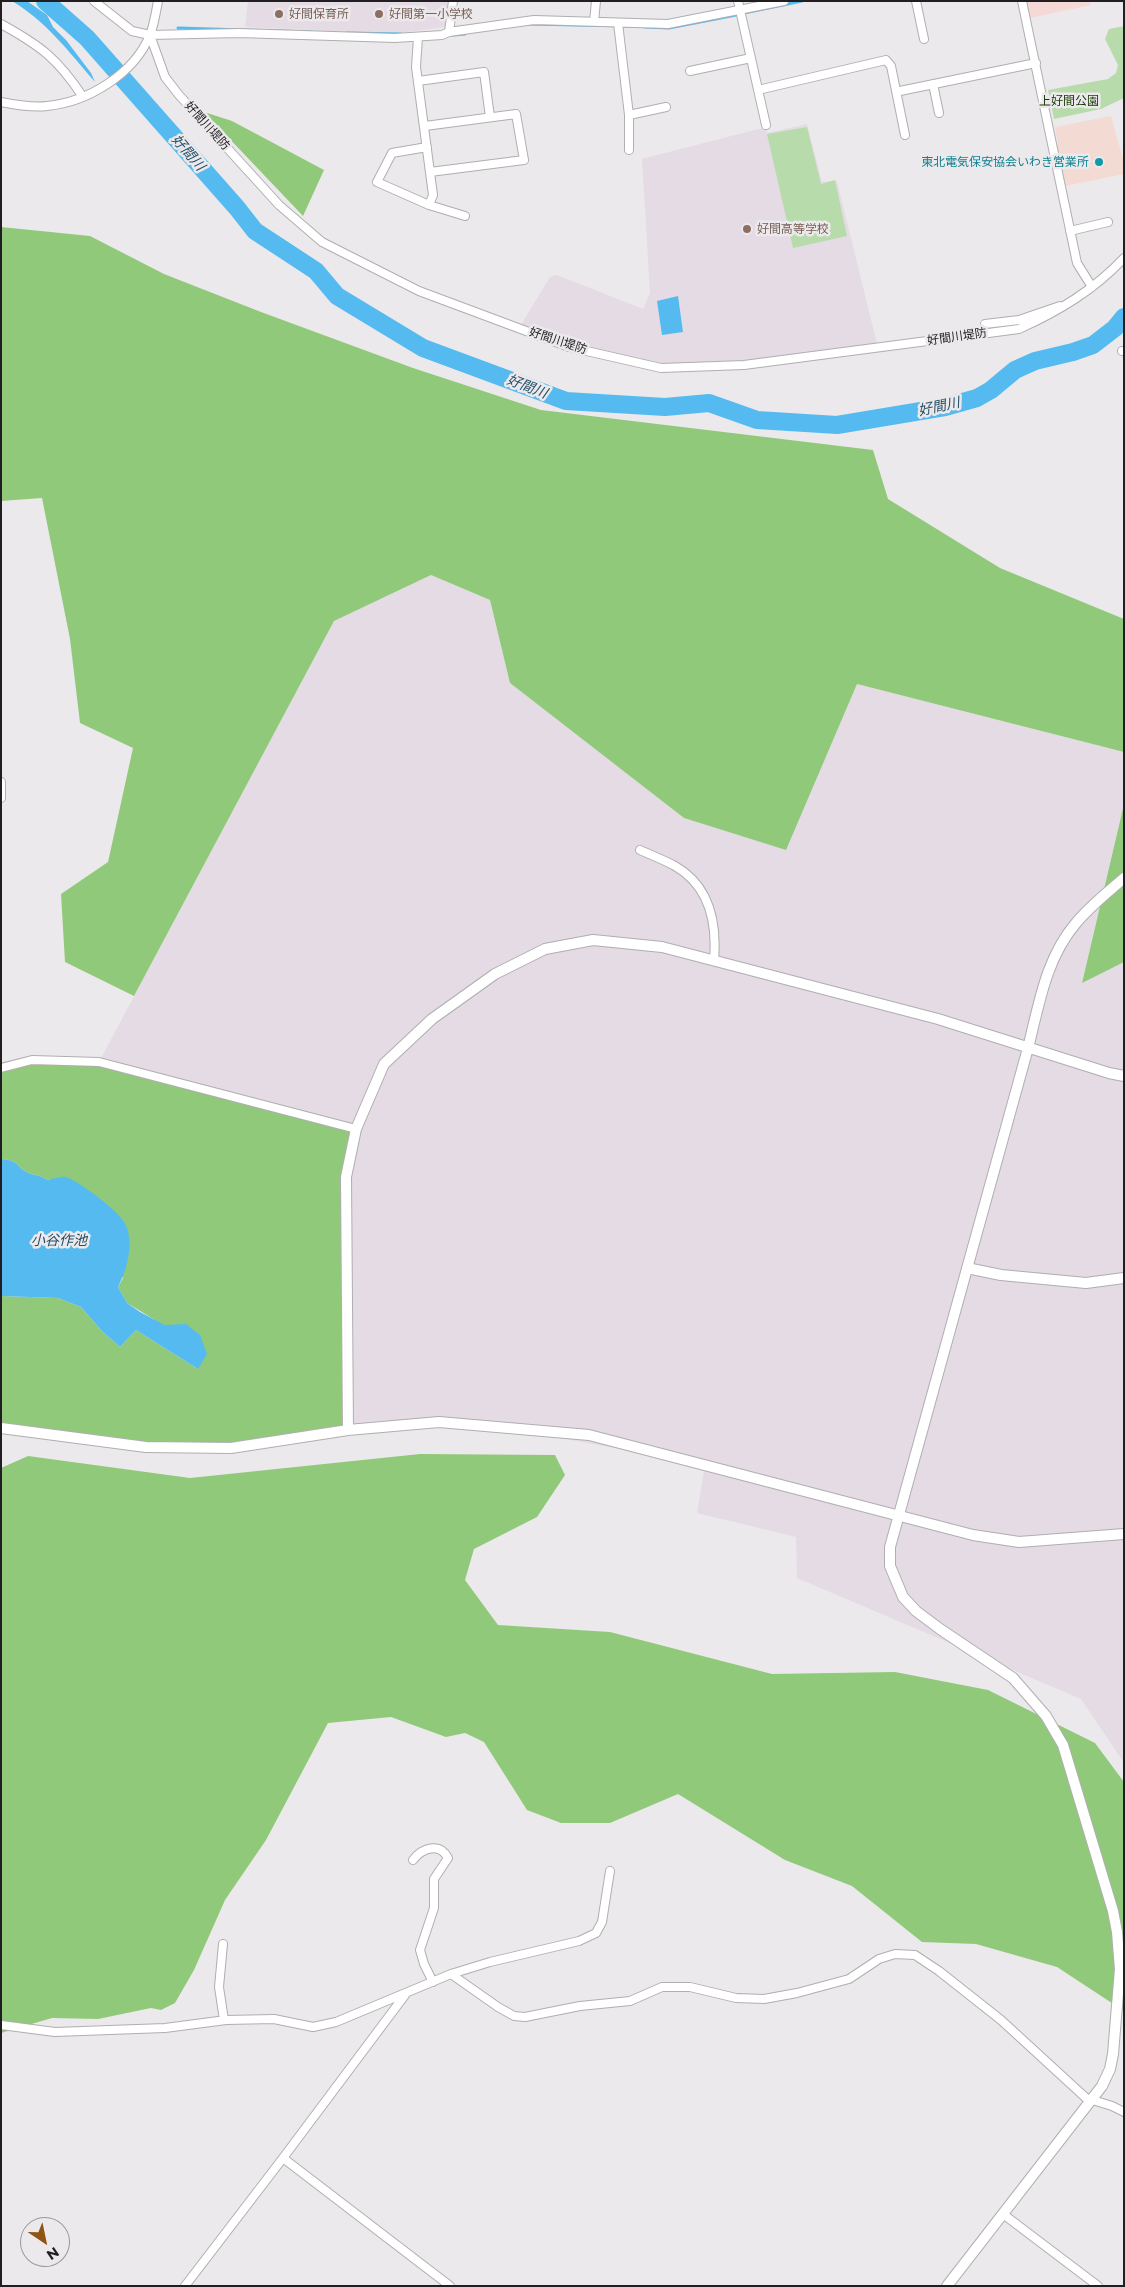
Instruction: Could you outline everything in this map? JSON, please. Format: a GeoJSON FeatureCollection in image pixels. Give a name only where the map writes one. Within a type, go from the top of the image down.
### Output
{"type":"FeatureCollection","features":[{"type":"Feature","properties":{"kind":"street"},"geometry":{"type":"LineString","coordinates":[[94,1],[132,31],[150,36],[239,33],[418,37],[522,21],[594,22],[618,26],[668,24],[784,1]]}},
{"type":"Feature","properties":{"kind":"street"},"geometry":{"type":"LineString","coordinates":[[1,102],[46,107],[64,104],[85,96],[116,78],[132,62],[150,36],[158,1]]}},
{"type":"Feature","properties":{"kind":"street"},"geometry":{"type":"LineString","coordinates":[[449,32],[454,1]]}},
{"type":"Feature","properties":{"kind":"street"},"geometry":{"type":"LineString","coordinates":[[594,22],[596,1]]}},
{"type":"Feature","properties":{"kind":"street"},"geometry":{"type":"LineString","coordinates":[[738,1],[766,125]]}},
{"type":"Feature","properties":{"kind":"street"},"geometry":{"type":"LineString","coordinates":[[916,1],[924,39]]}},
{"type":"Feature","properties":{"kind":"street"},"geometry":{"type":"LineString","coordinates":[[1022,1],[1076,263],[1092,288]]}},
{"type":"Feature","properties":{"kind":"street"},"geometry":{"type":"LineString","coordinates":[[1,24],[32,41],[52,57],[85,96]]}},
{"type":"Feature","properties":{"kind":"street"},"geometry":{"type":"LineString","coordinates":[[618,26],[629,116],[629,150]]}},
{"type":"Feature","properties":{"kind":"street","name":"好間川堤防"},"geometry":{"type":"LineString","coordinates":[[150,36],[166,77],[179,96],[279,205],[322,242],[419,290],[570,348],[660,368],[744,364],[1019,329],[1050,315],[1092,288],[1124,258]]}},
{"type":"Feature","properties":{"kind":"street"},"geometry":{"type":"LineString","coordinates":[[418,37],[416,67],[433,195],[429,206]]}},
{"type":"Feature","properties":{"kind":"street"},"geometry":{"type":"LineString","coordinates":[[690,71],[751,58]]}},
{"type":"Feature","properties":{"kind":"street"},"geometry":{"type":"LineString","coordinates":[[758,90],[886,60],[891,66],[905,135]]}},
{"type":"Feature","properties":{"kind":"street"},"geometry":{"type":"LineString","coordinates":[[900,91],[1036,63]]}},
{"type":"Feature","properties":{"kind":"street"},"geometry":{"type":"LineString","coordinates":[[418,81],[484,72],[490,117]]}},
{"type":"Feature","properties":{"kind":"street"},"geometry":{"type":"LineString","coordinates":[[933,84],[939,113]]}},
{"type":"Feature","properties":{"kind":"street"},"geometry":{"type":"LineString","coordinates":[[629,116],[666,107]]}},
{"type":"Feature","properties":{"kind":"street"},"geometry":{"type":"LineString","coordinates":[[425,126],[516,114],[524,160],[430,172]]}},
{"type":"Feature","properties":{"kind":"street"},"geometry":{"type":"LineString","coordinates":[[427,147],[392,152],[377,182],[429,206],[465,216]]}},
{"type":"Feature","properties":{"kind":"street"},"geometry":{"type":"LineString","coordinates":[[1070,231],[1108,222]]}},
{"type":"Feature","properties":{"kind":"street"},"geometry":{"type":"LineString","coordinates":[[985,324],[1019,320],[1066,305]]}},
{"type":"Feature","properties":{"kind":"street"},"geometry":{"type":"LineString","coordinates":[[1,782],[1,798]]}},
{"type":"Feature","properties":{"kind":"street"},"geometry":{"type":"LineString","coordinates":[[640,850],[676,867],[697,886],[710,909],[716,935],[714,960]]}},
{"type":"Feature","properties":{"kind":"street"},"geometry":{"type":"LineString","coordinates":[[947,2286],[1092,2101],[1107,2077],[1113,2054],[1120,1969],[1119,1953],[1113,1911],[1063,1745],[1046,1716],[1013,1678],[940,1629],[903,1597],[890,1566],[890,1547],[1028,1048],[1045,977],[1056,951],[1076,923],[1124,878]]}},
{"type":"Feature","properties":{"kind":"street"},"geometry":{"type":"LineString","coordinates":[[348,1430],[346,1177],[356,1129],[384,1064],[432,1019],[495,974],[544,950],[593,940],[662,947],[938,1019],[1108,1073],[1124,1076]]}},
{"type":"Feature","properties":{"kind":"street"},"geometry":{"type":"LineString","coordinates":[[1,1068],[32,1060],[99,1062],[356,1129]]}},
{"type":"Feature","properties":{"kind":"street"},"geometry":{"type":"LineString","coordinates":[[967,1268],[1001,1274],[1086,1283],[1124,1278]]}},
{"type":"Feature","properties":{"kind":"street"},"geometry":{"type":"LineString","coordinates":[[1,1428],[146,1447],[231,1448],[348,1430],[439,1422],[589,1435],[897,1517],[973,1535],[1020,1542],[1124,1534]]}},
{"type":"Feature","properties":{"kind":"street"},"geometry":{"type":"LineString","coordinates":[[413,1860],[419,1853],[435,1848],[444,1852],[448,1858],[434,1879],[434,1908],[420,1945],[422,1959],[433,1982]]}},
{"type":"Feature","properties":{"kind":"street"},"geometry":{"type":"LineString","coordinates":[[1,2025],[55,2032],[165,2028],[224,2020],[274,2019],[321,2026],[336,2022],[451,1974],[490,1962],[579,1941],[596,1933],[602,1922],[610,1871]]}},
{"type":"Feature","properties":{"kind":"street"},"geometry":{"type":"LineString","coordinates":[[223,1944],[219,1987],[224,2020]]}},
{"type":"Feature","properties":{"kind":"street"},"geometry":{"type":"LineString","coordinates":[[451,1974],[498,2007],[514,2016],[525,2017],[580,2006],[630,2001],[662,1987],[690,1987],[736,1998],[764,1998],[798,1993],[849,1979],[879,1959],[906,1953],[915,1955],[935,1968],[1001,2020],[1072,2087],[1092,2101],[1112,2106],[1124,2112]]}},
{"type":"Feature","properties":{"kind":"street"},"geometry":{"type":"LineString","coordinates":[[185,2286],[406,1993]]}},
{"type":"Feature","properties":{"kind":"street"},"geometry":{"type":"LineString","coordinates":[[283,2158],[450,2286]]}},
{"type":"Feature","properties":{"kind":"street"},"geometry":{"type":"LineString","coordinates":[[1003,2214],[1098,2286]]}},
{"type":"Feature","properties":{"kind":"shaded area","name":"好間第一小学校"},"geometry":{"type":"Polygon","coordinates":[[[248,1],[448,1],[445,27],[391,34],[245,27],[248,1]]]}},
{"type":"Feature","properties":{"kind":"shaded area"},"geometry":{"type":"Polygon","coordinates":[[[1027,1],[1090,1],[1091,5],[1030,18],[1027,1]]]}},
{"type":"Feature","properties":{"kind":"shaded area"},"geometry":{"type":"Polygon","coordinates":[[[1111,116],[1124,163],[1124,174],[1065,186],[1055,144],[1058,143],[1055,127],[1111,116]]]}},
{"type":"Feature","properties":{"kind":"shaded area","name":"好間高等学校"},"geometry":{"type":"Polygon","coordinates":[[[807,124],[822,182],[837,181],[877,344],[740,365],[661,368],[606,356],[519,328],[550,277],[557,275],[643,309],[650,293],[642,159],[766,127],[767,133],[807,124]]]}},
{"type":"Feature","properties":{"kind":"shaded area"},"geometry":{"type":"Polygon","coordinates":[[[431,575],[490,600],[510,683],[684,818],[785,849],[857,684],[1124,752],[1124,804],[1082,982],[1124,962],[1124,1763],[1081,1699],[797,1578],[796,1537],[697,1513],[705,1465],[491,1425],[348,1430],[99,1062],[334,621],[431,575]]]}},
{"type":"Feature","properties":{"kind":"green space","name":"上好間公園"},"geometry":{"type":"Polygon","coordinates":[[[1124,26],[1124,98],[1101,109],[1054,119],[1048,90],[1108,79],[1116,73],[1118,65],[1105,39],[1109,29],[1124,26]]]}},
{"type":"Feature","properties":{"kind":"green space"},"geometry":{"type":"Polygon","coordinates":[[[204,112],[232,121],[324,170],[303,216],[204,112]]]}},
{"type":"Feature","properties":{"kind":"green space"},"geometry":{"type":"Polygon","coordinates":[[[807,127],[821,184],[835,180],[847,236],[793,248],[767,134],[807,127]]]}},
{"type":"Feature","properties":{"kind":"green space"},"geometry":{"type":"Polygon","coordinates":[[[1,227],[90,236],[164,274],[261,312],[413,368],[541,410],[873,450],[888,499],[1000,568],[1124,619],[1124,752],[857,684],[786,850],[684,818],[510,683],[490,600],[431,575],[334,621],[134,996],[65,962],[61,894],[108,862],[133,748],[80,723],[70,639],[42,498],[1,501],[1,227]]]}},
{"type":"Feature","properties":{"kind":"green space"},"geometry":{"type":"Polygon","coordinates":[[[1124,804],[1124,962],[1082,983],[1124,804]]]}},
{"type":"Feature","properties":{"kind":"green space"},"geometry":{"type":"Polygon","coordinates":[[[32,1060],[99,1062],[356,1129],[346,1177],[348,1430],[231,1448],[146,1447],[1,1428],[2,1296],[58,1298],[81,1307],[102,1331],[120,1347],[136,1330],[198,1369],[165,1326],[127,1303],[118,1287],[123,1278],[64,1177],[47,1180],[25,1171],[12,1161],[1,1159],[1,1068],[32,1060]]]}},
{"type":"Feature","properties":{"kind":"green space"},"geometry":{"type":"Polygon","coordinates":[[[420,1454],[555,1455],[565,1475],[537,1517],[474,1549],[465,1580],[498,1625],[610,1632],[772,1674],[895,1672],[988,1690],[1095,1743],[1124,1782],[1124,2011],[1057,1967],[976,1944],[922,1942],[852,1886],[785,1860],[678,1794],[610,1823],[561,1823],[527,1810],[484,1742],[465,1733],[446,1737],[391,1717],[328,1723],[266,1840],[225,1900],[194,1970],[175,2003],[161,2010],[151,2008],[98,2019],[52,2018],[1,2033],[1,1468],[28,1456],[190,1478],[420,1454]]]}},
{"type":"Feature","properties":{"kind":"water"},"geometry":{"type":"Polygon","coordinates":[[[12,1],[27,1],[47,15],[53,27],[66,40],[91,73],[95,82],[47,28],[12,1]]]}},
{"type":"Feature","properties":{"kind":"water"},"geometry":{"type":"Polygon","coordinates":[[[678,296],[683,332],[662,335],[657,301],[678,296]]]}},
{"type":"Feature","properties":{"kind":"water","name":"小谷作池"},"geometry":{"type":"Polygon","coordinates":[[[1,1159],[12,1161],[25,1171],[47,1180],[66,1177],[73,1180],[101,1199],[118,1215],[127,1228],[129,1250],[124,1273],[118,1287],[127,1303],[140,1312],[165,1325],[186,1324],[200,1335],[207,1354],[198,1369],[136,1330],[120,1347],[102,1331],[81,1307],[58,1298],[1,1296],[1,1159]]]}},
{"type":"Feature","properties":{"kind":"waterway","name":"好間川"},"geometry":{"type":"LineString","coordinates":[[45,1],[87,38],[237,208],[255,231],[316,271],[337,296],[423,348],[566,401],[665,407],[709,403],[757,420],[837,425],[945,407],[977,398],[991,390],[1015,370],[1035,361],[1093,345],[1115,328],[1124,317]]}},
{"type":"Feature","properties":{"kind":"waterway"},"geometry":{"type":"LineString","coordinates":[[744,13],[802,1]]}},
{"type":"Feature","properties":{"kind":"waterway"},"geometry":{"type":"LineString","coordinates":[[645,27],[669,28],[736,15]]}},
{"type":"Feature","properties":{"kind":"waterway"},"geometry":{"type":"LineString","coordinates":[[528,24],[629,26]]}},
{"type":"Feature","properties":{"kind":"waterway"},"geometry":{"type":"LineString","coordinates":[[178,28],[311,32]]}},
{"type":"Feature","properties":{"kind":"waterway"},"geometry":{"type":"LineString","coordinates":[[347,33],[401,34]]}},
{"type":"Feature","properties":{"kind":"waterway"},"geometry":{"type":"LineString","coordinates":[[453,35],[465,34]]}},
{"type":"Feature","properties":{"kind":"place","name":"好間保育所"},"geometry":{"type":"Point","coordinates":[279,14]}},
{"type":"Feature","properties":{"kind":"place","name":"好間第一小学校"},"geometry":{"type":"Point","coordinates":[379,14]}},
{"type":"Feature","properties":{"kind":"place","name":"東北電気保安協会いわき営業所"},"geometry":{"type":"Point","coordinates":[1099,162]}},
{"type":"Feature","properties":{"kind":"place","name":"好間高等学校"},"geometry":{"type":"Point","coordinates":[747,229]}}]}
